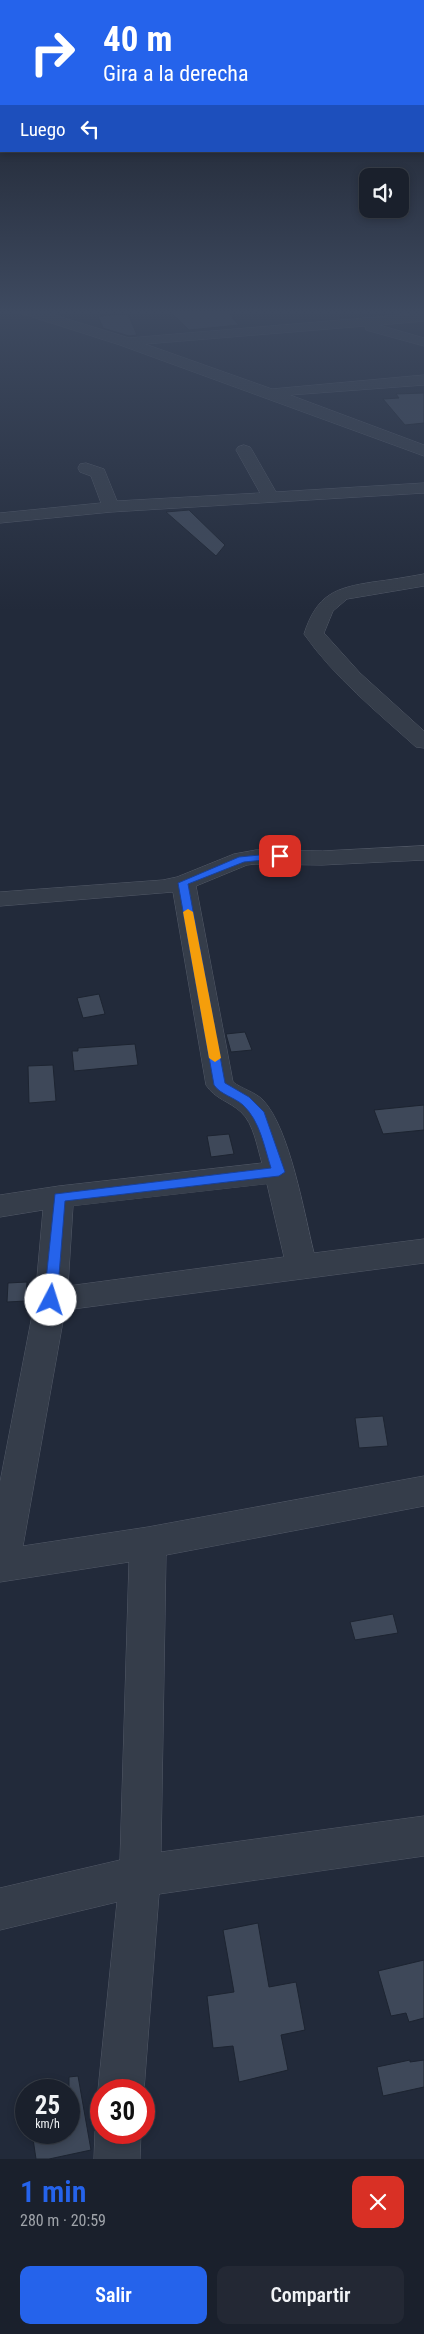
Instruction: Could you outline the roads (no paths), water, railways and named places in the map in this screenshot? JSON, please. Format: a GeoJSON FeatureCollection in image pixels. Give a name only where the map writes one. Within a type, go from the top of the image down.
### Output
{"type":"FeatureCollection","features":[{"type":"Feature","properties":{"kind":"street"},"geometry":{"type":"LineString","coordinates":[[314,410],[424,452]]}},
{"type":"Feature","properties":{"kind":"street"},"geometry":{"type":"LineString","coordinates":[[394,440],[424,437]]}},
{"type":"Feature","properties":{"kind":"street"},"geometry":{"type":"LineString","coordinates":[[244,450],[271,498]]}},
{"type":"Feature","properties":{"kind":"street"},"geometry":{"type":"LineString","coordinates":[[86,468],[98,473],[111,507]]}},
{"type":"Feature","properties":{"kind":"street"},"geometry":{"type":"LineString","coordinates":[[0,518],[111,507],[424,488]]}},
{"type":"Feature","properties":{"kind":"street"},"geometry":{"type":"LineString","coordinates":[[424,580],[359,589],[338,595],[324,609],[314,634],[335,661],[379,704],[424,742]]}},
{"type":"Feature","properties":{"kind":"street"},"geometry":{"type":"LineString","coordinates":[[0,899],[163,887],[183,883],[242,859],[256,857],[322,858],[424,853]]}},
{"type":"Feature","properties":{"kind":"street"},"geometry":{"type":"LineString","coordinates":[[183,883],[220,1085],[245,1100],[260,1115],[279,1172],[302,1266]]}},
{"type":"Feature","properties":{"kind":"street"},"geometry":{"type":"LineString","coordinates":[[0,1206],[60,1197],[279,1172]]}},
{"type":"Feature","properties":{"kind":"street"},"geometry":{"type":"LineString","coordinates":[[60,1197],[51,1300],[1,1566],[148,1543],[424,1491]]}},
{"type":"Feature","properties":{"kind":"street"},"geometry":{"type":"LineString","coordinates":[[51,1300],[424,1250]]}},
{"type":"Feature","properties":{"kind":"street"},"geometry":{"type":"LineString","coordinates":[[122,2079],[140,1876],[148,1543]]}},
{"type":"Feature","properties":{"kind":"street"},"geometry":{"type":"LineString","coordinates":[[0,1909],[140,1876],[424,1836]]}},
{"type":"Feature","properties":{"kind":"street"},"geometry":{"type":"LineString","coordinates":[[117,2159],[118,2144]]}}]}
